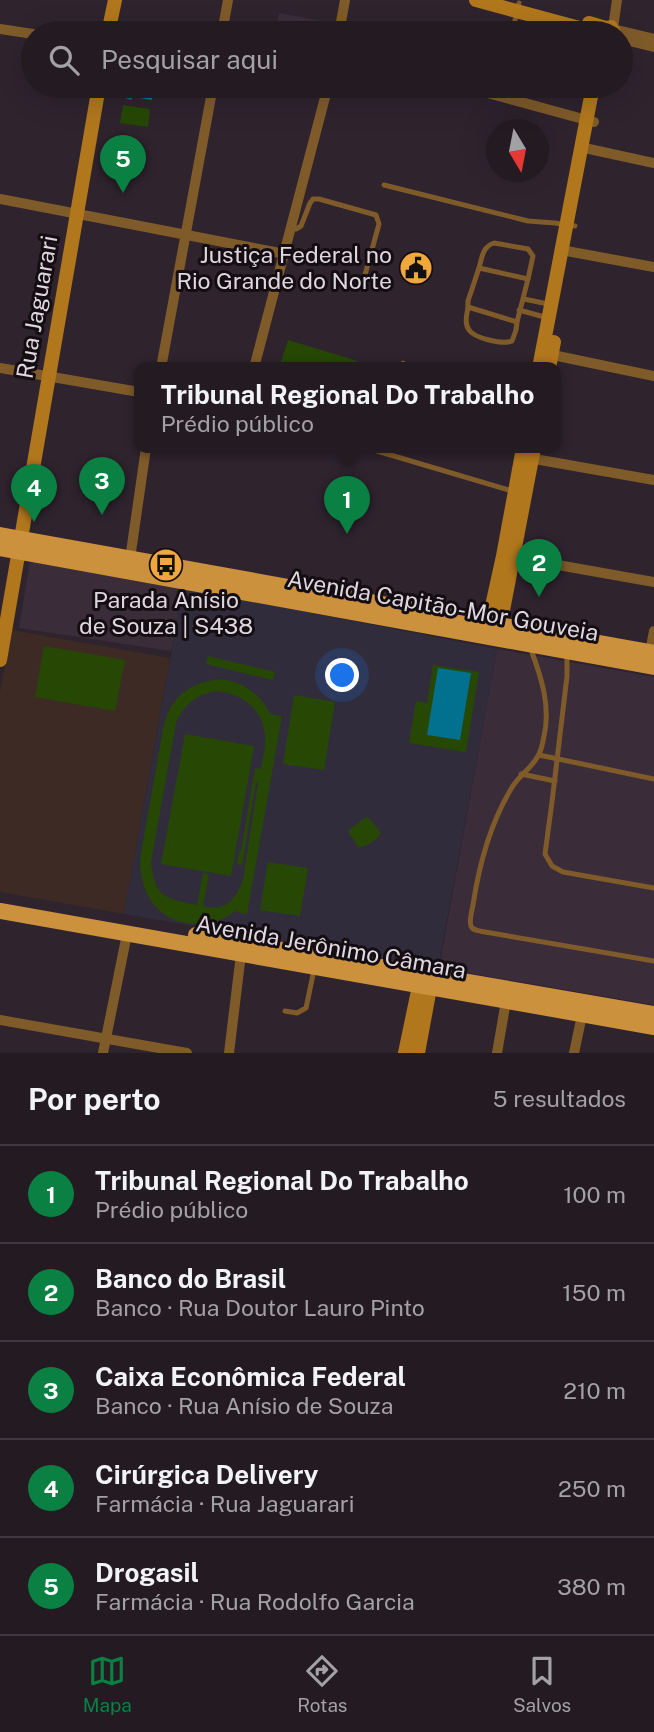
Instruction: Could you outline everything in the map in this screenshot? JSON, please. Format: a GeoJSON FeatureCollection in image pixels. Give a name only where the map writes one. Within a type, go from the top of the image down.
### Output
{"type":"FeatureCollection","features":[{"type":"Feature","properties":{"kind":"main road"},"geometry":{"type":"LineString","coordinates":[[0,535],[19,545]]}},
{"type":"Feature","properties":{"kind":"main road"},"geometry":{"type":"LineString","coordinates":[[0,548],[19,545]]}},
{"type":"Feature","properties":{"kind":"main road","name":"Avenida Capitão-Mor Gouveia"},"geometry":{"type":"LineString","coordinates":[[19,545],[130,559],[494,625],[653,657]]}},
{"type":"Feature","properties":{"kind":"main road","name":"Avenida Capitão-Mor Gouveia"},"geometry":{"type":"LineString","coordinates":[[19,545],[301,603],[567,652],[653,657]]}},
{"type":"Feature","properties":{"kind":"main road"},"geometry":{"type":"LineString","coordinates":[[301,603],[322,594]]}},
{"type":"Feature","properties":{"kind":"main road"},"geometry":{"type":"LineString","coordinates":[[423,612],[440,629]]}},
{"type":"Feature","properties":{"kind":"main road","name":"Avenida Jerônimo Câmara"},"geometry":{"type":"LineString","coordinates":[[0,901],[654,1014]]}},
{"type":"Feature","properties":{"kind":"main road","name":"Avenida Jerônimo Câmara"},"geometry":{"type":"LineString","coordinates":[[0,912],[654,1027]]}},
{"type":"Feature","properties":{"kind":"street"},"geometry":{"type":"LineString","coordinates":[[111,21],[115,0]]}},
{"type":"Feature","properties":{"kind":"street"},"geometry":{"type":"LineString","coordinates":[[224,21],[228,0]]}},
{"type":"Feature","properties":{"kind":"street"},"geometry":{"type":"LineString","coordinates":[[341,21],[345,0]]}},
{"type":"Feature","properties":{"kind":"street"},"geometry":{"type":"LineString","coordinates":[[475,0],[564,21]]}},
{"type":"Feature","properties":{"kind":"street"},"geometry":{"type":"LineString","coordinates":[[611,21],[616,0]]}},
{"type":"Feature","properties":{"kind":"street"},"geometry":{"type":"LineString","coordinates":[[0,29],[21,32]]}},
{"type":"Feature","properties":{"kind":"street"},"geometry":{"type":"LineString","coordinates":[[633,35],[654,39]]}},
{"type":"Feature","properties":{"kind":"street"},"geometry":{"type":"LineString","coordinates":[[633,40],[654,47]]}},
{"type":"Feature","properties":{"kind":"street","name":"Rua Jaguarari"},"geometry":{"type":"LineString","coordinates":[[0,660],[97,98]]}},
{"type":"Feature","properties":{"kind":"street"},"geometry":{"type":"LineString","coordinates":[[162,362],[211,98]]}},
{"type":"Feature","properties":{"kind":"street"},"geometry":{"type":"LineString","coordinates":[[256,362],[325,98]]}},
{"type":"Feature","properties":{"kind":"street"},"geometry":{"type":"LineString","coordinates":[[506,98],[589,121]]}},
{"type":"Feature","properties":{"kind":"street"},"geometry":{"type":"LineString","coordinates":[[547,358],[592,98]]}},
{"type":"Feature","properties":{"kind":"street"},"geometry":{"type":"LineString","coordinates":[[589,121],[597,98]]}},
{"type":"Feature","properties":{"kind":"street"},"geometry":{"type":"LineString","coordinates":[[585,148],[654,163]]}},
{"type":"Feature","properties":{"kind":"street"},"geometry":{"type":"LineString","coordinates":[[0,199],[285,254]]}},
{"type":"Feature","properties":{"kind":"street"},"geometry":{"type":"LineString","coordinates":[[566,251],[654,267]]}},
{"type":"Feature","properties":{"kind":"street"},"geometry":{"type":"LineString","coordinates":[[547,358],[550,311],[566,251]]}},
{"type":"Feature","properties":{"kind":"street"},"geometry":{"type":"LineString","coordinates":[[547,358],[654,376]]}},
{"type":"Feature","properties":{"kind":"street"},"geometry":{"type":"LineString","coordinates":[[0,368],[134,391]]}},
{"type":"Feature","properties":{"kind":"street"},"geometry":{"type":"LineString","coordinates":[[130,559],[145,453]]}},
{"type":"Feature","properties":{"kind":"street"},"geometry":{"type":"LineString","coordinates":[[509,557],[515,492],[528,453]]}},
{"type":"Feature","properties":{"kind":"street"},"geometry":{"type":"LineString","coordinates":[[528,453],[654,480]]}},
{"type":"Feature","properties":{"kind":"street"},"geometry":{"type":"LineString","coordinates":[[494,625],[528,453]]}},
{"type":"Feature","properties":{"kind":"street"},"geometry":{"type":"LineString","coordinates":[[509,557],[654,582]]}},
{"type":"Feature","properties":{"kind":"street"},"geometry":{"type":"LineString","coordinates":[[653,657],[654,631]]}},
{"type":"Feature","properties":{"kind":"street"},"geometry":{"type":"LineString","coordinates":[[103,1053],[127,934]]}},
{"type":"Feature","properties":{"kind":"street"},"geometry":{"type":"LineString","coordinates":[[229,1053],[241,954]]}},
{"type":"Feature","properties":{"kind":"street"},"geometry":{"type":"LineString","coordinates":[[405,1053],[424,987]]}},
{"type":"Feature","properties":{"kind":"street"},"geometry":{"type":"LineString","coordinates":[[418,1053],[424,987]]}},
{"type":"Feature","properties":{"kind":"street"},"geometry":{"type":"LineString","coordinates":[[497,1053],[506,1001]]}},
{"type":"Feature","properties":{"kind":"street"},"geometry":{"type":"LineString","coordinates":[[574,1053],[582,1015]]}},
{"type":"Feature","properties":{"kind":"street"},"geometry":{"type":"LineString","coordinates":[[0,1020],[187,1053]]}},
{"type":"Feature","properties":{"kind":"lane"},"geometry":{"type":"LineString","coordinates":[[384,186],[527,221],[570,226]]}},
{"type":"Feature","properties":{"kind":"lane"},"geometry":{"type":"LineString","coordinates":[[291,228],[301,226],[313,199],[376,215],[379,224],[363,282]]}},
{"type":"Feature","properties":{"kind":"lane"},"geometry":{"type":"LineString","coordinates":[[488,244],[528,249],[533,256],[528,279],[512,341],[502,344],[469,330],[466,322],[468,301],[488,244]]}},
{"type":"Feature","properties":{"kind":"lane"},"geometry":{"type":"LineString","coordinates":[[480,268],[528,279]]}},
{"type":"Feature","properties":{"kind":"lane"},"geometry":{"type":"LineString","coordinates":[[524,299],[550,311]]}},
{"type":"Feature","properties":{"kind":"lane"},"geometry":{"type":"LineString","coordinates":[[468,307],[517,322]]}},
{"type":"Feature","properties":{"kind":"lane"},"geometry":{"type":"LineString","coordinates":[[519,310],[550,311]]}},
{"type":"Feature","properties":{"kind":"lane"},"geometry":{"type":"LineString","coordinates":[[389,453],[515,492]]}},
{"type":"Feature","properties":{"kind":"lane"},"geometry":{"type":"LineString","coordinates":[[530,645],[546,703],[545,735],[539,755],[510,790],[497,817],[483,856],[471,927],[477,931],[654,961]]}},
{"type":"Feature","properties":{"kind":"lane"},"geometry":{"type":"LineString","coordinates":[[567,652],[545,854],[552,866],[563,872],[654,888]]}},
{"type":"Feature","properties":{"kind":"lane"},"geometry":{"type":"LineString","coordinates":[[539,755],[654,779]]}},
{"type":"Feature","properties":{"kind":"lane"},"geometry":{"type":"LineString","coordinates":[[521,774],[555,781]]}},
{"type":"Feature","properties":{"kind":"lane"},"geometry":{"type":"LineString","coordinates":[[285,1011],[297,1013],[306,1008],[315,967]]}},
{"type":"Feature","properties":{"kind":"shaded area"},"geometry":{"type":"Polygon","coordinates":[[[279,13],[322,21],[277,21],[279,13]]]}},
{"type":"Feature","properties":{"kind":"shaded area"},"geometry":{"type":"Polygon","coordinates":[[[30,561],[183,588],[171,651],[19,628],[30,561]]]}},
{"type":"Feature","properties":{"kind":"shaded area"},"geometry":{"type":"Polygon","coordinates":[[[183,588],[497,649],[438,968],[124,914],[183,588]]]}},
{"type":"Feature","properties":{"kind":"shaded area"},"geometry":{"type":"Polygon","coordinates":[[[11,630],[170,658],[124,914],[0,892],[0,692],[11,630]]]}},
{"type":"Feature","properties":{"kind":"shaded area"},"geometry":{"type":"Polygon","coordinates":[[[497,649],[654,677],[654,1005],[439,968],[497,649]]]}},
{"type":"Feature","properties":{"kind":"green space"},"geometry":{"type":"Polygon","coordinates":[[[123,105],[150,109],[148,127],[120,123],[123,105]]]}},
{"type":"Feature","properties":{"kind":"green space"},"geometry":{"type":"Polygon","coordinates":[[[288,340],[361,362],[281,362],[288,340]]]}},
{"type":"Feature","properties":{"kind":"green space"},"geometry":{"type":"Polygon","coordinates":[[[44,646],[125,660],[115,711],[35,697],[44,646]]]}},
{"type":"Feature","properties":{"kind":"green space"},"geometry":{"type":"Polygon","coordinates":[[[208,656],[275,672],[273,680],[206,664],[208,656]]]}},
{"type":"Feature","properties":{"kind":"green space"},"geometry":{"type":"Polygon","coordinates":[[[433,665],[479,672],[466,752],[409,743],[416,701],[427,703],[433,665]]]}},
{"type":"Feature","properties":{"kind":"green space"},"geometry":{"type":"Polygon","coordinates":[[[220,679],[243,686],[261,700],[270,714],[282,716],[247,914],[236,910],[220,920],[201,924],[174,920],[155,906],[144,885],[140,859],[166,718],[170,708],[182,694],[209,681],[220,679]],[[217,691],[197,697],[187,705],[176,723],[151,862],[159,890],[177,901],[197,905],[203,873],[209,874],[203,906],[211,907],[229,903],[243,880],[259,777],[242,865],[237,864],[239,851],[255,768],[261,769],[265,746],[263,725],[259,716],[238,696],[217,691]]]}},
{"type":"Feature","properties":{"kind":"green space"},"geometry":{"type":"Polygon","coordinates":[[[294,695],[335,702],[324,770],[283,764],[294,695]]]}},
{"type":"Feature","properties":{"kind":"green space"},"geometry":{"type":"Polygon","coordinates":[[[185,734],[254,746],[231,876],[161,864],[185,734]]]}},
{"type":"Feature","properties":{"kind":"green space"},"geometry":{"type":"Polygon","coordinates":[[[366,817],[381,833],[371,843],[358,847],[348,831],[366,817]]]}},
{"type":"Feature","properties":{"kind":"green space"},"geometry":{"type":"Polygon","coordinates":[[[268,862],[308,868],[300,916],[260,910],[268,862]]]}},
{"type":"Feature","properties":{"kind":"water"},"geometry":{"type":"Polygon","coordinates":[[[438,668],[471,673],[460,740],[427,735],[438,668]]]}},
{"type":"Feature","properties":{"kind":"place","name":"Drogasil"},"geometry":{"type":"Point","coordinates":[123,193]}},
{"type":"Feature","properties":{"kind":"place","name":"Justiça Federal no Rio Grande do Norte"},"geometry":{"type":"Point","coordinates":[416,268]}},
{"type":"Feature","properties":{"kind":"place","name":"Caixa Econômica Federal"},"geometry":{"type":"Point","coordinates":[102,515]}},
{"type":"Feature","properties":{"kind":"place","name":"Cirúrgica Delivery"},"geometry":{"type":"Point","coordinates":[34,522]}},
{"type":"Feature","properties":{"kind":"place","name":"Tribunal Regional Do Trabalho"},"geometry":{"type":"Point","coordinates":[347,534]}},
{"type":"Feature","properties":{"kind":"place","name":"Parada Anísio de Souza | S438"},"geometry":{"type":"Point","coordinates":[166,565]}},
{"type":"Feature","properties":{"kind":"place","name":"Banco do Brasil"},"geometry":{"type":"Point","coordinates":[539,597]}}]}
